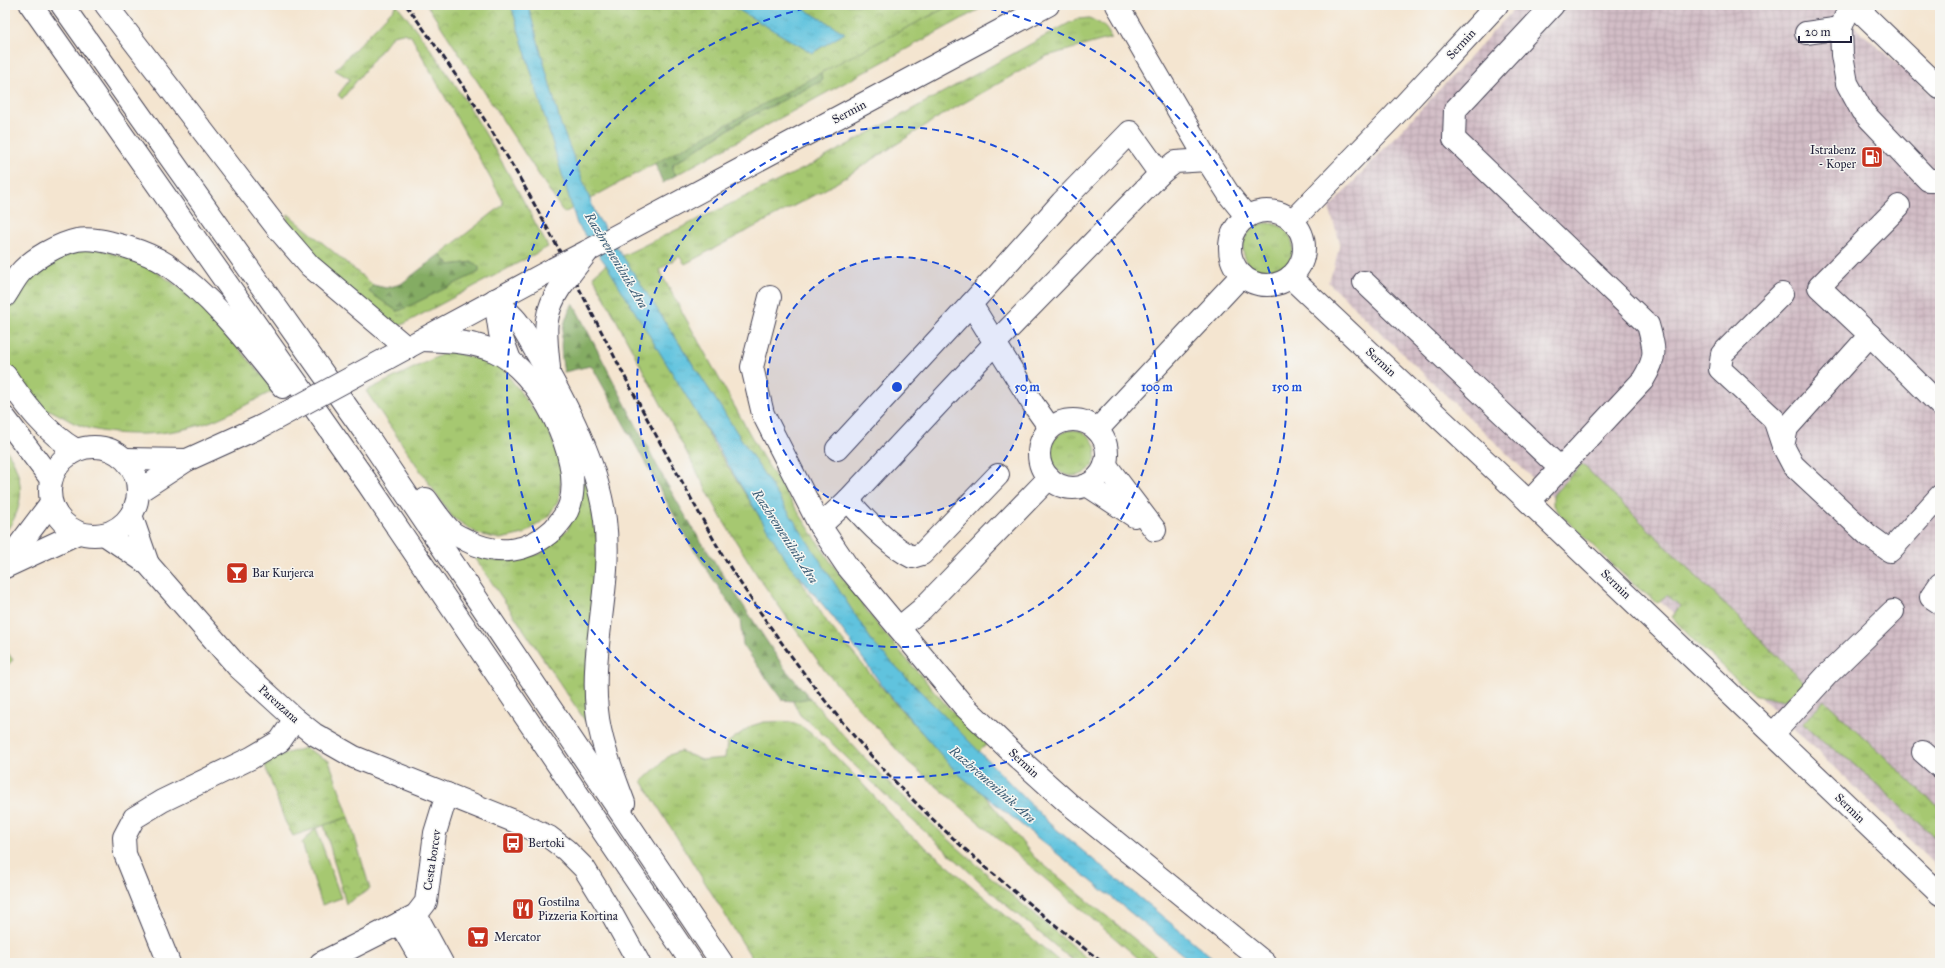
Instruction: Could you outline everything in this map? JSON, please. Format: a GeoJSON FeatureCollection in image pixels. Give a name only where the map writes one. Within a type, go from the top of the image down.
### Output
{"type":"FeatureCollection","features":[{"type":"Feature","properties":{"kind":"main road"},"geometry":{"type":"LineString","coordinates":[[31,5],[368,484],[692,963]]}},
{"type":"Feature","properties":{"kind":"main road"},"geometry":{"type":"LineString","coordinates":[[62,5],[366,434],[722,963]]}},
{"type":"Feature","properties":{"kind":"main road"},"geometry":{"type":"LineString","coordinates":[[106,5],[278,229],[310,266],[415,344],[464,341],[494,351],[510,360],[527,377],[542,397],[563,437],[570,461],[573,487],[570,504],[564,519],[542,540],[513,551],[483,549],[453,533],[436,514],[402,465],[387,449],[366,434]]}},
{"type":"Feature","properties":{"kind":"main road","name":"Sermin"},"geometry":{"type":"LineString","coordinates":[[557,278],[588,250],[1048,5]]}},
{"type":"Feature","properties":{"kind":"main road"},"geometry":{"type":"LineString","coordinates":[[1117,5],[1230,196],[1247,217]]}},
{"type":"Feature","properties":{"kind":"main road","name":"Sermin"},"geometry":{"type":"LineString","coordinates":[[1292,221],[1497,5]]}},
{"type":"Feature","properties":{"kind":"main road"},"geometry":{"type":"LineString","coordinates":[[1529,502],[1646,376],[1652,366],[1654,348],[1648,325],[1454,139],[1455,110],[1553,5]]}},
{"type":"Feature","properties":{"kind":"main road"},"geometry":{"type":"LineString","coordinates":[[1850,5],[1841,28],[1842,55],[1847,83],[1862,111],[1928,180],[1940,180]]}},
{"type":"Feature","properties":{"kind":"main road"},"geometry":{"type":"LineString","coordinates":[[1854,5],[1940,88]]}},
{"type":"Feature","properties":{"kind":"main road"},"geometry":{"type":"LineString","coordinates":[[1806,33],[1841,28]]}},
{"type":"Feature","properties":{"kind":"main road"},"geometry":{"type":"LineString","coordinates":[[837,449],[971,304],[1062,202],[1130,132],[1160,174]]}},
{"type":"Feature","properties":{"kind":"main road"},"geometry":{"type":"LineString","coordinates":[[820,526],[848,500],[995,343],[1160,174],[1175,162],[1208,160]]}},
{"type":"Feature","properties":{"kind":"main road"},"geometry":{"type":"LineString","coordinates":[[1899,206],[1819,287],[1870,335],[1940,405]]}},
{"type":"Feature","properties":{"kind":"main road"},"geometry":{"type":"LineString","coordinates":[[1265,211],[1279,214],[1292,221],[1303,239],[1304,249],[1302,260],[1297,270],[1290,277],[1270,285],[1250,281],[1242,275],[1235,266],[1231,256],[1230,245],[1238,224],[1247,217],[1265,211]]}},
{"type":"Feature","properties":{"kind":"main road"},"geometry":{"type":"LineString","coordinates":[[5,296],[20,273],[43,254],[77,240],[109,242],[138,251],[165,264],[194,286],[218,310],[250,346],[304,414],[368,484]]}},
{"type":"Feature","properties":{"kind":"main road"},"geometry":{"type":"LineString","coordinates":[[1097,430],[1242,275]]}},
{"type":"Feature","properties":{"kind":"main road","name":"Sermin"},"geometry":{"type":"LineString","coordinates":[[1290,277],[1529,502],[1940,894]]}},
{"type":"Feature","properties":{"kind":"main road"},"geometry":{"type":"LineString","coordinates":[[138,492],[187,460],[262,426],[495,300],[557,278]]}},
{"type":"Feature","properties":{"kind":"main road"},"geometry":{"type":"LineString","coordinates":[[550,375],[545,322],[557,278]]}},
{"type":"Feature","properties":{"kind":"main road"},"geometry":{"type":"LineString","coordinates":[[1364,282],[1561,469]]}},
{"type":"Feature","properties":{"kind":"main road"},"geometry":{"type":"LineString","coordinates":[[1782,294],[1722,354],[1720,369],[1774,419],[1783,446],[1793,465],[1868,535],[1890,550],[1940,496]]}},
{"type":"Feature","properties":{"kind":"main road","name":"Sermin"},"geometry":{"type":"LineString","coordinates":[[770,297],[752,366],[763,414],[820,526],[847,566],[963,705],[1017,757],[1068,804],[1265,963]]}},
{"type":"Feature","properties":{"kind":"main road"},"geometry":{"type":"LineString","coordinates":[[495,300],[500,332],[510,360]]}},
{"type":"Feature","properties":{"kind":"main road"},"geometry":{"type":"LineString","coordinates":[[495,300],[519,323],[550,375],[579,436],[595,476],[605,520],[606,562],[598,648],[597,710],[609,762],[635,834]]}},
{"type":"Feature","properties":{"kind":"main road"},"geometry":{"type":"LineString","coordinates":[[971,304],[1033,404],[1050,428]]}},
{"type":"Feature","properties":{"kind":"main road"},"geometry":{"type":"LineString","coordinates":[[1783,446],[1787,428],[1870,335]]}},
{"type":"Feature","properties":{"kind":"main road"},"geometry":{"type":"LineString","coordinates":[[5,375],[26,406],[59,440],[76,450]]}},
{"type":"Feature","properties":{"kind":"main road"},"geometry":{"type":"LineString","coordinates":[[5,418],[51,479]]}},
{"type":"Feature","properties":{"kind":"main road"},"geometry":{"type":"LineString","coordinates":[[1076,420],[1084,422],[1097,430],[1106,447],[1105,464],[1098,477],[1087,485],[1077,488],[1057,484],[1049,478],[1040,462],[1039,453],[1042,439],[1050,428],[1058,423],[1076,420]]}},
{"type":"Feature","properties":{"kind":"main road"},"geometry":{"type":"LineString","coordinates":[[86,447],[107,449],[125,459],[137,480],[138,492],[136,504],[131,515],[124,524],[115,530],[104,534],[87,535],[78,532],[64,523],[56,514],[51,503],[50,491],[51,479],[60,462],[76,450],[86,447]]}},
{"type":"Feature","properties":{"kind":"main road"},"geometry":{"type":"LineString","coordinates":[[125,459],[187,460]]}},
{"type":"Feature","properties":{"kind":"main road"},"geometry":{"type":"LineString","coordinates":[[1087,485],[1112,500],[1155,530],[1105,464]]}},
{"type":"Feature","properties":{"kind":"main road"},"geometry":{"type":"LineString","coordinates":[[848,500],[885,537],[904,553],[912,557],[922,554],[998,475]]}},
{"type":"Feature","properties":{"kind":"main road"},"geometry":{"type":"LineString","coordinates":[[899,628],[922,609],[1049,478]]}},
{"type":"Feature","properties":{"kind":"main road"},"geometry":{"type":"LineString","coordinates":[[5,566],[51,503]]}},
{"type":"Feature","properties":{"kind":"main road","name":"Parenzana"},"geometry":{"type":"LineString","coordinates":[[131,515],[148,564]]}},
{"type":"Feature","properties":{"kind":"main road"},"geometry":{"type":"LineString","coordinates":[[5,566],[78,532]]}},
{"type":"Feature","properties":{"kind":"main road","name":"Parenzana"},"geometry":{"type":"LineString","coordinates":[[104,534],[148,564],[238,667],[295,719],[314,734],[354,757],[543,834],[566,850],[584,868],[608,907],[639,963]]}},
{"type":"Feature","properties":{"kind":"main road"},"geometry":{"type":"LineString","coordinates":[[1940,584],[1931,597],[1940,603]]}},
{"type":"Feature","properties":{"kind":"main road"},"geometry":{"type":"LineString","coordinates":[[1773,734],[1827,675],[1893,611]]}},
{"type":"Feature","properties":{"kind":"main road"},"geometry":{"type":"LineString","coordinates":[[169,963],[125,854],[124,837],[134,818],[162,801],[252,758],[280,741],[295,719]]}},
{"type":"Feature","properties":{"kind":"main road"},"geometry":{"type":"LineString","coordinates":[[1923,752],[1940,767]]}},
{"type":"Feature","properties":{"kind":"main road","name":"Cesta borcev"},"geometry":{"type":"LineString","coordinates":[[408,919],[426,902],[435,833],[447,794]]}},
{"type":"Feature","properties":{"kind":"main road"},"geometry":{"type":"LineString","coordinates":[[321,963],[408,919]]}},
{"type":"Feature","properties":{"kind":"main road"},"geometry":{"type":"LineString","coordinates":[[408,919],[423,963]]}},
{"type":"Feature","properties":{"kind":"main road"},"geometry":{"type":"LineString","coordinates":[[408,919],[442,963]]}},
{"type":"Feature","properties":{"kind":"shaded area"},"geometry":{"type":"Polygon","coordinates":[[[1518,5],[1830,5],[1940,101],[1940,869],[1328,282],[1334,268],[1340,242],[1329,208],[1518,5]]]}},
{"type":"Feature","properties":{"kind":"green space"},"geometry":{"type":"Polygon","coordinates":[[[397,5],[440,62],[460,92],[497,153],[548,247],[398,327],[330,278],[291,230],[287,221],[288,214],[373,285],[370,292],[397,311],[479,271],[473,262],[449,265],[440,254],[503,205],[502,199],[411,36],[403,33],[393,35],[342,99],[338,95],[350,79],[335,70],[397,5]]]}},
{"type":"Feature","properties":{"kind":"green space"},"geometry":{"type":"Polygon","coordinates":[[[427,5],[951,5],[848,58],[564,213],[427,5]]]}},
{"type":"Feature","properties":{"kind":"green space"},"geometry":{"type":"Polygon","coordinates":[[[914,5],[987,5],[676,175],[673,170],[673,164],[745,119],[821,81],[820,69],[914,5]]]}},
{"type":"Feature","properties":{"kind":"green space"},"geometry":{"type":"Polygon","coordinates":[[[1089,18],[1103,25],[1111,38],[1047,56],[934,120],[833,185],[685,264],[679,256],[659,270],[762,456],[832,564],[880,628],[947,706],[987,744],[973,758],[897,679],[717,410],[689,358],[620,257],[809,166],[1069,23],[1078,19],[1089,18]]]}},
{"type":"Feature","properties":{"kind":"green space"},"geometry":{"type":"Polygon","coordinates":[[[820,65],[822,81],[745,119],[673,164],[673,170],[676,175],[663,183],[653,159],[820,65]]]}},
{"type":"Feature","properties":{"kind":"green space"},"geometry":{"type":"Polygon","coordinates":[[[1268,223],[1277,225],[1288,234],[1293,248],[1291,257],[1282,268],[1268,273],[1259,271],[1248,262],[1243,248],[1245,239],[1254,228],[1268,223]]]}},
{"type":"Feature","properties":{"kind":"green space"},"geometry":{"type":"Polygon","coordinates":[[[97,248],[142,263],[172,282],[198,302],[275,390],[212,421],[179,430],[161,433],[125,434],[107,432],[74,423],[50,410],[44,413],[21,390],[8,363],[5,332],[9,306],[37,267],[77,250],[97,248]]]}},
{"type":"Feature","properties":{"kind":"green space"},"geometry":{"type":"Polygon","coordinates":[[[440,254],[449,265],[473,262],[479,267],[479,272],[397,311],[369,292],[373,285],[386,288],[401,284],[440,254]]]}},
{"type":"Feature","properties":{"kind":"green space"},"geometry":{"type":"Polygon","coordinates":[[[608,263],[671,362],[714,445],[827,622],[894,702],[945,758],[987,790],[985,796],[1034,857],[1164,963],[1144,963],[907,761],[825,671],[757,575],[722,519],[593,276],[608,263]]]}},
{"type":"Feature","properties":{"kind":"green space"},"geometry":{"type":"Polygon","coordinates":[[[573,303],[664,479],[693,529],[785,669],[810,698],[793,701],[782,700],[743,645],[740,620],[689,542],[593,368],[590,366],[564,372],[561,353],[563,329],[573,303]]]}},
{"type":"Feature","properties":{"kind":"green space"},"geometry":{"type":"Polygon","coordinates":[[[449,351],[501,366],[549,431],[562,467],[559,499],[548,517],[524,534],[500,539],[478,534],[452,517],[366,391],[449,351]]]}},
{"type":"Feature","properties":{"kind":"green space"},"geometry":{"type":"Polygon","coordinates":[[[1068,430],[1078,430],[1086,434],[1092,440],[1096,448],[1096,458],[1092,466],[1086,472],[1078,476],[1068,476],[1060,472],[1054,466],[1050,458],[1050,448],[1054,440],[1060,434],[1068,430]]]}},
{"type":"Feature","properties":{"kind":"green space"},"geometry":{"type":"Polygon","coordinates":[[[5,448],[16,468],[19,479],[20,501],[17,512],[5,532],[5,448]]]}},
{"type":"Feature","properties":{"kind":"green space"},"geometry":{"type":"Polygon","coordinates":[[[1582,464],[1805,683],[1784,701],[1753,694],[1696,643],[1672,617],[1680,606],[1667,595],[1657,603],[1632,583],[1560,514],[1553,504],[1553,495],[1582,464]]]}},
{"type":"Feature","properties":{"kind":"green space"},"geometry":{"type":"Polygon","coordinates":[[[584,478],[591,497],[597,536],[596,576],[588,658],[586,722],[474,556],[497,561],[540,554],[568,529],[584,478]]]}},
{"type":"Feature","properties":{"kind":"green space"},"geometry":{"type":"Polygon","coordinates":[[[5,649],[13,660],[5,668],[5,649]]]}},
{"type":"Feature","properties":{"kind":"green space"},"geometry":{"type":"Polygon","coordinates":[[[810,698],[842,734],[910,803],[981,869],[1093,963],[1076,963],[1006,905],[901,810],[815,727],[800,715],[793,701],[810,698]]]}},
{"type":"Feature","properties":{"kind":"green space"},"geometry":{"type":"Polygon","coordinates":[[[1824,700],[1940,809],[1940,842],[1850,760],[1824,743],[1803,723],[1824,700]]]}},
{"type":"Feature","properties":{"kind":"green space"},"geometry":{"type":"Polygon","coordinates":[[[764,722],[791,722],[804,728],[831,751],[903,829],[1061,963],[755,963],[642,781],[670,755],[680,751],[702,760],[725,758],[727,743],[751,726],[764,722]]]}},
{"type":"Feature","properties":{"kind":"green space"},"geometry":{"type":"Polygon","coordinates":[[[305,748],[329,761],[349,817],[293,836],[285,821],[263,760],[305,748]]]}},
{"type":"Feature","properties":{"kind":"green space"},"geometry":{"type":"Polygon","coordinates":[[[349,817],[370,889],[346,904],[324,825],[349,817]]]}},
{"type":"Feature","properties":{"kind":"green space"},"geometry":{"type":"Polygon","coordinates":[[[316,828],[341,898],[322,905],[302,843],[316,828]]]}},
{"type":"Feature","properties":{"kind":"water","name":"Razbremenilnik Ara"},"geometry":{"type":"Polygon","coordinates":[[[511,5],[528,5],[561,125],[596,215],[874,644],[1050,824],[1219,963],[1193,963],[956,772],[886,691],[833,617],[788,563],[607,266],[577,224],[511,5]]]}},
{"type":"Feature","properties":{"kind":"water"},"geometry":{"type":"Polygon","coordinates":[[[730,5],[797,5],[845,33],[812,53],[730,5]]]}},
{"type":"Feature","properties":{"kind":"railway"},"geometry":{"type":"LineString","coordinates":[[406,5],[470,96],[527,191],[641,407],[712,537],[733,572],[816,690],[886,772],[957,842],[1029,904],[1103,963]]}},
{"type":"Feature","properties":{"kind":"place","name":"Istrabenz - Koper"},"geometry":{"type":"Point","coordinates":[1872,157]}},
{"type":"Feature","properties":{"kind":"place","name":"Bar Kurjerca"},"geometry":{"type":"Point","coordinates":[237,573]}},
{"type":"Feature","properties":{"kind":"place","name":"Bertoki"},"geometry":{"type":"Point","coordinates":[513,843]}},
{"type":"Feature","properties":{"kind":"place","name":"Gostilna Pizzeria Kortina"},"geometry":{"type":"Point","coordinates":[523,909]}},
{"type":"Feature","properties":{"kind":"place","name":"Mercator"},"geometry":{"type":"Point","coordinates":[478,937]}}]}
